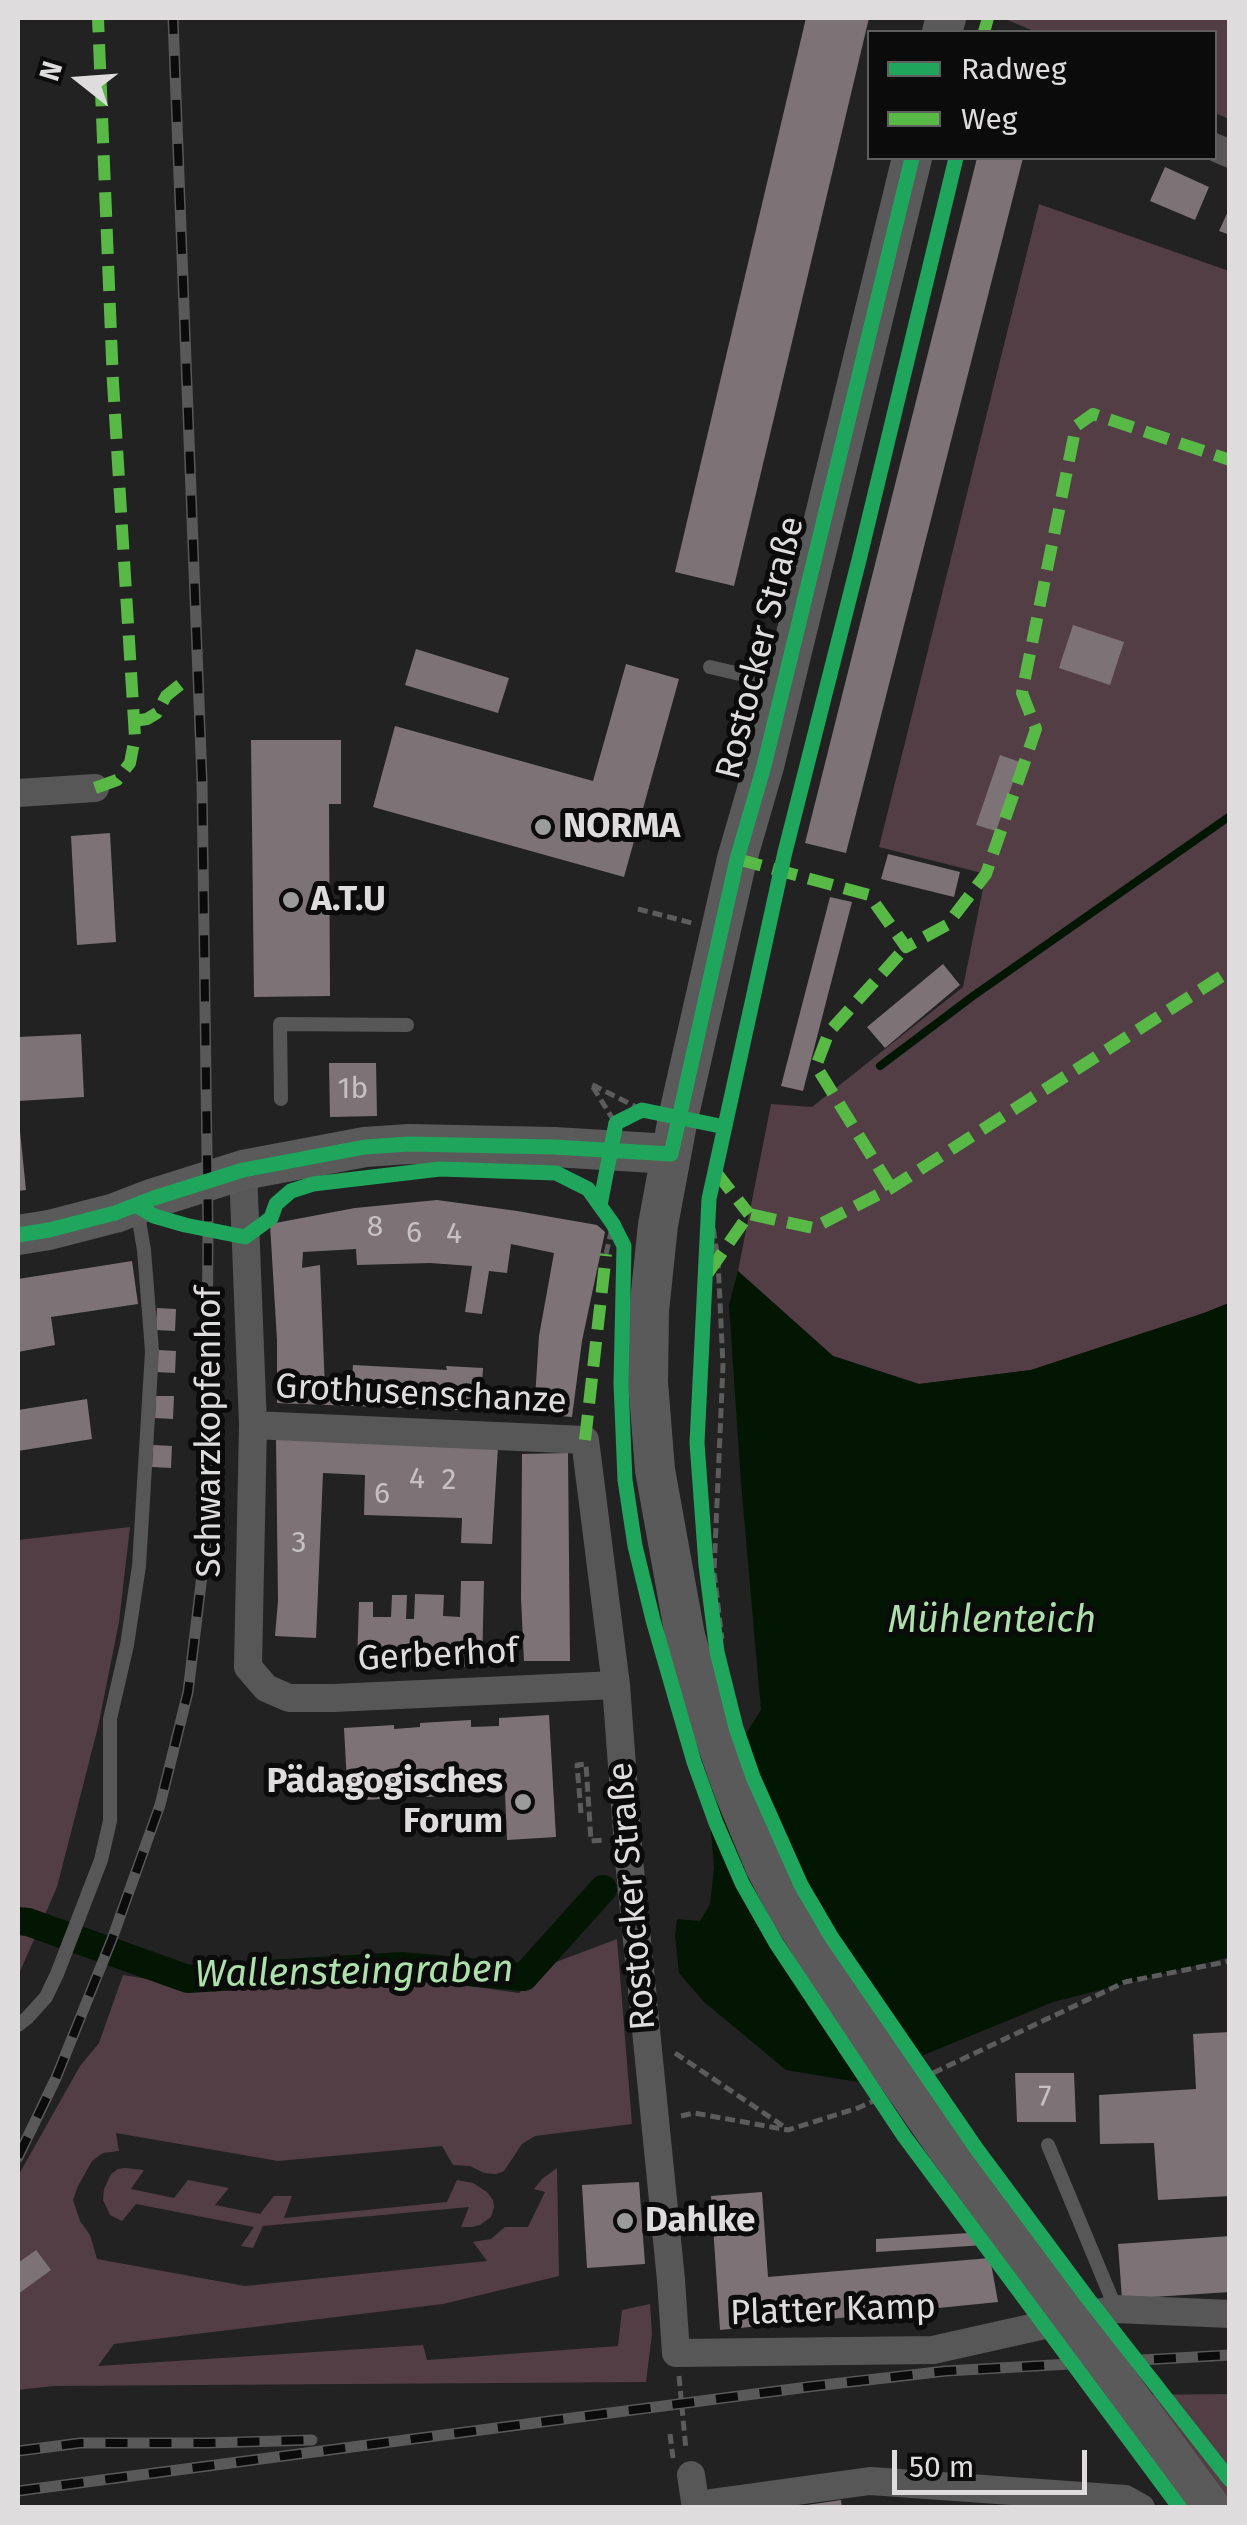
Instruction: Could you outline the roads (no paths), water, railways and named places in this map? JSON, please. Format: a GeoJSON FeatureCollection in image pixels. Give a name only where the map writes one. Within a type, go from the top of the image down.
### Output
{"type":"FeatureCollection","features":[{"type":"Feature","properties":{"kind":"main road","name":"Rostocker Straße"},"geometry":{"type":"LineString","coordinates":[[912,160],[764,766],[737,859],[671,1154],[649,1312],[648,1382],[655,1470],[704,1640],[708,1718],[765,1866],[790,1913],[848,2006],[948,2149],[1211,2508]]}},
{"type":"Feature","properties":{"kind":"main road"},"geometry":{"type":"LineString","coordinates":[[18,1235],[50,1230],[243,1170],[364,1147],[554,1146],[671,1154]]}},
{"type":"Feature","properties":{"kind":"street"},"geometry":{"type":"LineString","coordinates":[[18,793],[95,788]]}},
{"type":"Feature","properties":{"kind":"street","name":"Schwarzkopfenhof"},"geometry":{"type":"LineString","coordinates":[[243,1170],[253,1425],[248,1667],[266,1688]]}},
{"type":"Feature","properties":{"kind":"street","name":"Grothusenschanze"},"geometry":{"type":"LineString","coordinates":[[253,1425],[585,1440]]}},
{"type":"Feature","properties":{"kind":"street","name":"Rostocker Straße"},"geometry":{"type":"LineString","coordinates":[[585,1440],[616,1685],[676,2353]]}},
{"type":"Feature","properties":{"kind":"street","name":"Gerberhof"},"geometry":{"type":"LineString","coordinates":[[266,1688],[289,1698],[334,1698],[616,1685]]}},
{"type":"Feature","properties":{"kind":"street","name":"Platter Kamp"},"geometry":{"type":"LineString","coordinates":[[676,2353],[933,2350],[1116,2309],[1230,2314]]}},
{"type":"Feature","properties":{"kind":"street"},"geometry":{"type":"LineString","coordinates":[[682,2466],[696,2506],[870,2481],[1125,2499],[1141,2508]]}},
{"type":"Feature","properties":{"kind":"lane"},"geometry":{"type":"LineString","coordinates":[[710,667],[784,685]]}},
{"type":"Feature","properties":{"kind":"lane"},"geometry":{"type":"LineString","coordinates":[[280,1099],[280,1024],[407,1025]]}},
{"type":"Feature","properties":{"kind":"lane"},"geometry":{"type":"LineString","coordinates":[[18,2025],[46,1996],[57,1974],[101,1860],[110,1822],[110,1718],[139,1566],[148,1450],[152,1351],[144,1250],[136,1205]]}},
{"type":"Feature","properties":{"kind":"lane"},"geometry":{"type":"LineString","coordinates":[[1048,2145],[1116,2309]]}},
{"type":"Feature","properties":{"kind":"water","name":"Mühlenteich"},"geometry":{"type":"Polygon","coordinates":[[[738,1271],[833,1356],[919,1384],[1031,1370],[1229,1303],[1229,1957],[1053,2002],[858,2082],[786,2070],[704,2002],[679,1973],[677,1919],[700,1921],[710,1904],[714,1868],[708,1794],[761,1710],[729,1305],[738,1271]]]}},
{"type":"Feature","properties":{"kind":"waterway"},"geometry":{"type":"LineString","coordinates":[[880,1066],[1230,816]]}},
{"type":"Feature","properties":{"kind":"waterway","name":"Wallensteingraben"},"geometry":{"type":"LineString","coordinates":[[18,1921],[188,1979],[402,1966],[524,1977],[603,1889]]}},
{"type":"Feature","properties":{"kind":"railway"},"geometry":{"type":"LineString","coordinates":[[18,2157],[56,2078],[160,1805],[188,1692],[206,1542],[208,1230],[202,781],[173,18]]}},
{"type":"Feature","properties":{"kind":"railway"},"geometry":{"type":"LineString","coordinates":[[18,2491],[946,2371],[1230,2355]]}},
{"type":"Feature","properties":{"kind":"railway"},"geometry":{"type":"LineString","coordinates":[[18,2451],[80,2443],[312,2440]]}},
{"type":"Feature","properties":{"kind":"place","name":"NORMA"},"geometry":{"type":"Point","coordinates":[543,827]}},
{"type":"Feature","properties":{"kind":"place","name":"A.T.U"},"geometry":{"type":"Point","coordinates":[291,900]}},
{"type":"Feature","properties":{"kind":"place","name":"Pädagogisches Forum"},"geometry":{"type":"Point","coordinates":[523,1802]}},
{"type":"Feature","properties":{"kind":"place","name":"Dahlke"},"geometry":{"type":"Point","coordinates":[625,2221]}}]}
